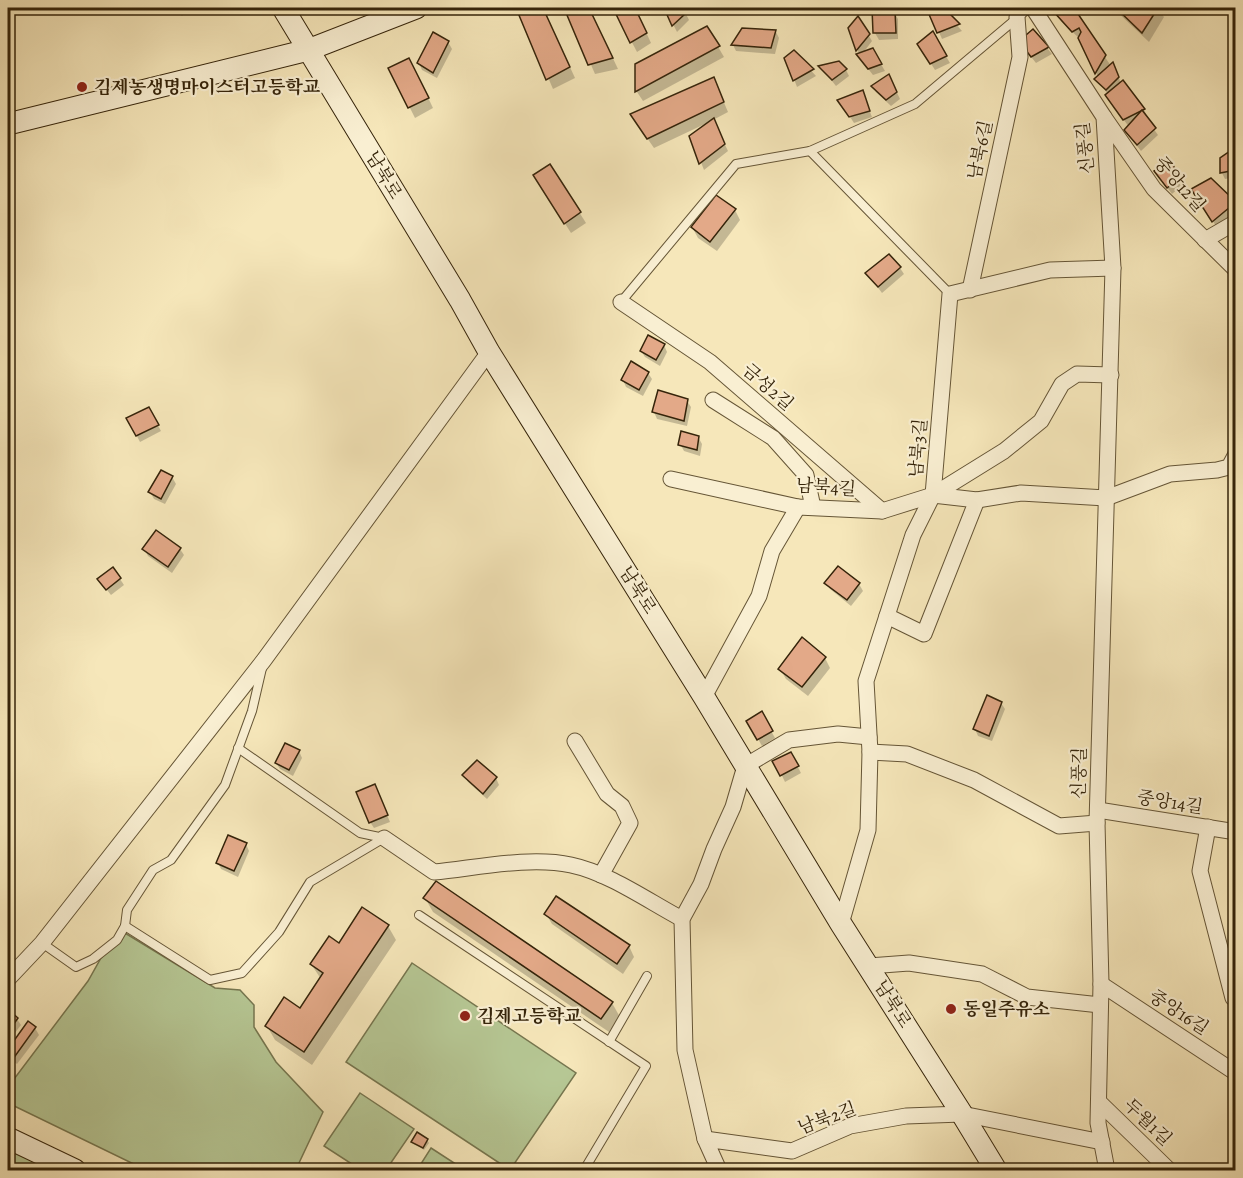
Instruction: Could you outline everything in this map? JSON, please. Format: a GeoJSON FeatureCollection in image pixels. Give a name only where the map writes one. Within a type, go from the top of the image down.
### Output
{"type":"FeatureCollection","features":[{"type":"Feature","properties":{"kind":"main road","name":"남북로"},"geometry":{"type":"LineString","coordinates":[[283,8],[460,300],[489,352],[996,1170]]}},
{"type":"Feature","properties":{"kind":"main road"},"geometry":{"type":"LineString","coordinates":[[8,124],[308,50],[416,8]]}},
{"type":"Feature","properties":{"kind":"main road"},"geometry":{"type":"LineString","coordinates":[[8,1138],[75,1170]]}},
{"type":"Feature","properties":{"kind":"street","name":"신풍길"},"geometry":{"type":"LineString","coordinates":[[1026,11],[1104,117],[1113,268],[1097,817],[1101,984],[1098,1123],[1107,1170]]}},
{"type":"Feature","properties":{"kind":"street","name":"남북6길"},"geometry":{"type":"LineString","coordinates":[[970,291],[1020,57],[1026,11]]}},
{"type":"Feature","properties":{"kind":"street","name":"중앙12길"},"geometry":{"type":"LineString","coordinates":[[1104,117],[1154,189],[1236,270]]}},
{"type":"Feature","properties":{"kind":"street"},"geometry":{"type":"LineString","coordinates":[[1205,240],[1236,222]]}},
{"type":"Feature","properties":{"kind":"street"},"geometry":{"type":"LineString","coordinates":[[950,294],[1050,270],[1113,268]]}},
{"type":"Feature","properties":{"kind":"street","name":"남북3길"},"geometry":{"type":"LineString","coordinates":[[842,924],[868,830],[869,745],[866,681],[913,535],[933,495],[950,294]]}},
{"type":"Feature","properties":{"kind":"street","name":"금성2길"},"geometry":{"type":"LineString","coordinates":[[621,302],[710,362],[882,511]]}},
{"type":"Feature","properties":{"kind":"street"},"geometry":{"type":"LineString","coordinates":[[8,979],[42,944],[264,660],[489,352]]}},
{"type":"Feature","properties":{"kind":"street"},"geometry":{"type":"LineString","coordinates":[[933,495],[1004,451],[1041,421],[1062,384],[1077,374],[1111,375]]}},
{"type":"Feature","properties":{"kind":"street"},"geometry":{"type":"LineString","coordinates":[[704,697],[759,596],[772,551],[805,507],[806,475],[773,438],[713,400]]}},
{"type":"Feature","properties":{"kind":"street"},"geometry":{"type":"LineString","coordinates":[[1106,498],[1170,474],[1229,467],[1236,454]]}},
{"type":"Feature","properties":{"kind":"street","name":"남북4길"},"geometry":{"type":"LineString","coordinates":[[671,479],[805,507],[882,511],[933,495],[977,500],[1022,493],[1106,498]]}},
{"type":"Feature","properties":{"kind":"street"},"geometry":{"type":"LineString","coordinates":[[887,616],[924,634],[977,500]]}},
{"type":"Feature","properties":{"kind":"street"},"geometry":{"type":"LineString","coordinates":[[719,1170],[705,1139],[685,1050],[682,920],[701,884],[733,807],[745,766],[789,740],[838,734],[869,745],[907,754],[974,780],[1059,826],[1097,817]]}},
{"type":"Feature","properties":{"kind":"street"},"geometry":{"type":"LineString","coordinates":[[575,741],[607,794],[622,806],[630,823],[601,875]]}},
{"type":"Feature","properties":{"kind":"street","name":"중앙14길"},"geometry":{"type":"LineString","coordinates":[[1097,817],[1236,832]]}},
{"type":"Feature","properties":{"kind":"street"},"geometry":{"type":"LineString","coordinates":[[1208,828],[1200,871],[1233,998]]}},
{"type":"Feature","properties":{"kind":"street"},"geometry":{"type":"LineString","coordinates":[[384,838],[434,872],[540,861],[572,865],[601,875],[682,920]]}},
{"type":"Feature","properties":{"kind":"street"},"geometry":{"type":"LineString","coordinates":[[869,966],[909,963],[982,974],[1028,996],[1100,1005]]}},
{"type":"Feature","properties":{"kind":"street","name":"중앙16길"},"geometry":{"type":"LineString","coordinates":[[1101,984],[1236,1073]]}},
{"type":"Feature","properties":{"kind":"street","name":"두월1길"},"geometry":{"type":"LineString","coordinates":[[1099,1102],[1169,1170]]}},
{"type":"Feature","properties":{"kind":"street","name":"남북2길"},"geometry":{"type":"LineString","coordinates":[[705,1139],[792,1151],[850,1126],[906,1116],[962,1114],[1102,1142]]}},
{"type":"Feature","properties":{"kind":"lane"},"geometry":{"type":"LineString","coordinates":[[621,302],[736,164],[810,151],[915,104],[1026,11]]}},
{"type":"Feature","properties":{"kind":"lane"},"geometry":{"type":"LineString","coordinates":[[810,151],[950,294]]}},
{"type":"Feature","properties":{"kind":"lane"},"geometry":{"type":"LineString","coordinates":[[42,944],[76,967],[93,959],[117,940],[125,926],[127,910],[153,870],[171,860],[225,785],[252,711],[264,660]]}},
{"type":"Feature","properties":{"kind":"lane"},"geometry":{"type":"LineString","coordinates":[[238,748],[360,832],[384,838]]}},
{"type":"Feature","properties":{"kind":"lane"},"geometry":{"type":"LineString","coordinates":[[125,926],[210,980],[242,973],[279,932],[310,882],[384,838]]}},
{"type":"Feature","properties":{"kind":"lane"},"geometry":{"type":"LineString","coordinates":[[419,915],[646,1066],[584,1170]]}},
{"type":"Feature","properties":{"kind":"lane"},"geometry":{"type":"LineString","coordinates":[[609,1042],[647,976]]}},
{"type":"Feature","properties":{"kind":"green space"},"geometry":{"type":"Polygon","coordinates":[[[125,933],[215,988],[240,990],[254,1005],[254,1027],[276,1062],[323,1112],[299,1163],[309,1170],[146,1170],[8,1103],[8,1087],[88,981],[101,958],[125,933]]]}},
{"type":"Feature","properties":{"kind":"green space"},"geometry":{"type":"Polygon","coordinates":[[[412,963],[576,1073],[510,1170],[346,1062],[412,963]]]}},
{"type":"Feature","properties":{"kind":"green space"},"geometry":{"type":"Polygon","coordinates":[[[360,1093],[414,1129],[386,1170],[361,1170],[324,1146],[360,1093]]]}},
{"type":"Feature","properties":{"kind":"green space"},"geometry":{"type":"Polygon","coordinates":[[[431,1148],[465,1170],[417,1170],[431,1148]]]}},
{"type":"Feature","properties":{"kind":"green space"},"geometry":{"type":"Polygon","coordinates":[[[12,1149],[56,1170],[8,1170],[8,1156],[12,1149]]]}},
{"type":"Feature","properties":{"kind":"building"},"geometry":{"type":"Polygon","coordinates":[[[516,8],[543,8],[570,67],[546,80],[516,8]]]}},
{"type":"Feature","properties":{"kind":"building"},"geometry":{"type":"Polygon","coordinates":[[[564,8],[589,8],[613,58],[588,65],[564,8]]]}},
{"type":"Feature","properties":{"kind":"building"},"geometry":{"type":"Polygon","coordinates":[[[613,8],[635,8],[647,33],[630,43],[613,8]]]}},
{"type":"Feature","properties":{"kind":"building"},"geometry":{"type":"Polygon","coordinates":[[[664,8],[684,8],[686,13],[672,26],[664,8]]]}},
{"type":"Feature","properties":{"kind":"building"},"geometry":{"type":"Polygon","coordinates":[[[872,8],[895,11],[896,33],[873,33],[872,8]]]}},
{"type":"Feature","properties":{"kind":"building"},"geometry":{"type":"Polygon","coordinates":[[[932,8],[944,8],[960,24],[937,33],[928,12],[932,8]]]}},
{"type":"Feature","properties":{"kind":"building"},"geometry":{"type":"Polygon","coordinates":[[[1056,8],[1074,8],[1106,55],[1095,74],[1078,38],[1081,32],[1079,28],[1072,32],[1053,11],[1056,8]]]}},
{"type":"Feature","properties":{"kind":"building"},"geometry":{"type":"Polygon","coordinates":[[[1116,8],[1158,8],[1142,33],[1116,8]]]}},
{"type":"Feature","properties":{"kind":"building"},"geometry":{"type":"Polygon","coordinates":[[[858,16],[870,34],[856,51],[848,28],[858,16]]]}},
{"type":"Feature","properties":{"kind":"building"},"geometry":{"type":"Polygon","coordinates":[[[707,26],[720,46],[635,92],[635,64],[707,26]]]}},
{"type":"Feature","properties":{"kind":"building"},"geometry":{"type":"Polygon","coordinates":[[[742,28],[776,30],[771,48],[731,45],[742,28]]]}},
{"type":"Feature","properties":{"kind":"building"},"geometry":{"type":"Polygon","coordinates":[[[1033,29],[1049,47],[1031,57],[1019,41],[1033,29]]]}},
{"type":"Feature","properties":{"kind":"building"},"geometry":{"type":"Polygon","coordinates":[[[933,31],[947,56],[930,64],[917,44],[933,31]]]}},
{"type":"Feature","properties":{"kind":"building"},"geometry":{"type":"Polygon","coordinates":[[[433,32],[449,41],[433,73],[417,63],[433,32]]]}},
{"type":"Feature","properties":{"kind":"building"},"geometry":{"type":"Polygon","coordinates":[[[873,48],[882,64],[868,69],[856,54],[873,48]]]}},
{"type":"Feature","properties":{"kind":"building"},"geometry":{"type":"Polygon","coordinates":[[[794,50],[814,69],[793,81],[784,58],[794,50]]]}},
{"type":"Feature","properties":{"kind":"building"},"geometry":{"type":"Polygon","coordinates":[[[409,58],[429,98],[408,108],[388,68],[409,58]]]}},
{"type":"Feature","properties":{"kind":"building"},"geometry":{"type":"Polygon","coordinates":[[[839,61],[847,69],[832,80],[818,66],[839,61]]]}},
{"type":"Feature","properties":{"kind":"building"},"geometry":{"type":"Polygon","coordinates":[[[1113,62],[1119,77],[1106,90],[1094,79],[1113,62]]]}},
{"type":"Feature","properties":{"kind":"building"},"geometry":{"type":"Polygon","coordinates":[[[889,74],[897,92],[886,100],[871,86],[889,74]]]}},
{"type":"Feature","properties":{"kind":"building"},"geometry":{"type":"Polygon","coordinates":[[[714,77],[724,102],[647,139],[630,114],[714,77]]]}},
{"type":"Feature","properties":{"kind":"building"},"geometry":{"type":"Polygon","coordinates":[[[1123,80],[1145,109],[1123,120],[1105,95],[1123,80]]]}},
{"type":"Feature","properties":{"kind":"building"},"geometry":{"type":"Polygon","coordinates":[[[863,90],[870,111],[849,117],[837,100],[863,90]]]}},
{"type":"Feature","properties":{"kind":"building"},"geometry":{"type":"Polygon","coordinates":[[[1142,110],[1156,128],[1137,145],[1124,130],[1142,110]]]}},
{"type":"Feature","properties":{"kind":"building"},"geometry":{"type":"Polygon","coordinates":[[[714,118],[725,144],[699,164],[689,136],[714,118]]]}},
{"type":"Feature","properties":{"kind":"building"},"geometry":{"type":"Polygon","coordinates":[[[1236,147],[1236,170],[1220,173],[1220,158],[1236,147]]]}},
{"type":"Feature","properties":{"kind":"building"},"geometry":{"type":"Polygon","coordinates":[[[1172,161],[1178,179],[1167,188],[1154,171],[1172,161]]]}},
{"type":"Feature","properties":{"kind":"building"},"geometry":{"type":"Polygon","coordinates":[[[550,164],[581,212],[564,224],[533,175],[550,164]]]}},
{"type":"Feature","properties":{"kind":"building"},"geometry":{"type":"Polygon","coordinates":[[[1211,178],[1236,202],[1212,222],[1191,189],[1211,178]]]}},
{"type":"Feature","properties":{"kind":"building"},"geometry":{"type":"Polygon","coordinates":[[[716,195],[736,209],[710,242],[691,227],[716,195]]]}},
{"type":"Feature","properties":{"kind":"building"},"geometry":{"type":"Polygon","coordinates":[[[889,254],[901,267],[878,287],[865,273],[889,254]]]}},
{"type":"Feature","properties":{"kind":"building"},"geometry":{"type":"Polygon","coordinates":[[[648,335],[665,344],[656,360],[640,351],[648,335]]]}},
{"type":"Feature","properties":{"kind":"building"},"geometry":{"type":"Polygon","coordinates":[[[631,361],[649,372],[639,390],[621,380],[631,361]]]}},
{"type":"Feature","properties":{"kind":"building"},"geometry":{"type":"Polygon","coordinates":[[[658,390],[688,399],[684,421],[652,412],[658,390]]]}},
{"type":"Feature","properties":{"kind":"building"},"geometry":{"type":"Polygon","coordinates":[[[149,407],[159,425],[136,436],[126,418],[149,407]]]}},
{"type":"Feature","properties":{"kind":"building"},"geometry":{"type":"Polygon","coordinates":[[[681,431],[699,436],[697,450],[678,445],[681,431]]]}},
{"type":"Feature","properties":{"kind":"building"},"geometry":{"type":"Polygon","coordinates":[[[161,470],[173,476],[161,499],[148,492],[161,470]]]}},
{"type":"Feature","properties":{"kind":"building"},"geometry":{"type":"Polygon","coordinates":[[[156,530],[181,548],[168,567],[142,549],[156,530]]]}},
{"type":"Feature","properties":{"kind":"building"},"geometry":{"type":"Polygon","coordinates":[[[838,566],[860,583],[847,600],[824,583],[838,566]]]}},
{"type":"Feature","properties":{"kind":"building"},"geometry":{"type":"Polygon","coordinates":[[[113,567],[121,578],[106,590],[97,579],[113,567]]]}},
{"type":"Feature","properties":{"kind":"building"},"geometry":{"type":"Polygon","coordinates":[[[802,637],[826,657],[802,687],[778,669],[802,637]]]}},
{"type":"Feature","properties":{"kind":"building"},"geometry":{"type":"Polygon","coordinates":[[[987,695],[1002,702],[989,736],[973,729],[987,695]]]}},
{"type":"Feature","properties":{"kind":"building"},"geometry":{"type":"Polygon","coordinates":[[[762,711],[773,731],[757,740],[746,721],[762,711]]]}},
{"type":"Feature","properties":{"kind":"building"},"geometry":{"type":"Polygon","coordinates":[[[285,743],[300,750],[289,770],[275,763],[285,743]]]}},
{"type":"Feature","properties":{"kind":"building"},"geometry":{"type":"Polygon","coordinates":[[[791,752],[799,766],[780,776],[772,761],[791,752]]]}},
{"type":"Feature","properties":{"kind":"building"},"geometry":{"type":"Polygon","coordinates":[[[477,760],[497,777],[483,794],[462,775],[477,760]]]}},
{"type":"Feature","properties":{"kind":"building"},"geometry":{"type":"Polygon","coordinates":[[[375,784],[388,815],[369,823],[356,792],[375,784]]]}},
{"type":"Feature","properties":{"kind":"building"},"geometry":{"type":"Polygon","coordinates":[[[228,835],[247,843],[234,871],[216,863],[228,835]]]}},
{"type":"Feature","properties":{"kind":"building"},"geometry":{"type":"Polygon","coordinates":[[[436,881],[613,1002],[601,1019],[423,898],[436,881]]]}},
{"type":"Feature","properties":{"kind":"building"},"geometry":{"type":"Polygon","coordinates":[[[556,896],[630,945],[617,964],[544,914],[556,896]]]}},
{"type":"Feature","properties":{"kind":"building"},"geometry":{"type":"Polygon","coordinates":[[[362,907],[389,925],[304,1052],[265,1026],[284,997],[300,1008],[323,973],[310,964],[329,936],[339,943],[362,907]]]}},
{"type":"Feature","properties":{"kind":"building"},"geometry":{"type":"Polygon","coordinates":[[[8,1009],[18,1018],[8,1032],[8,1009]]]}},
{"type":"Feature","properties":{"kind":"building"},"geometry":{"type":"Polygon","coordinates":[[[28,1021],[36,1027],[13,1059],[8,1055],[8,1049],[28,1021]]]}},
{"type":"Feature","properties":{"kind":"building"},"geometry":{"type":"Polygon","coordinates":[[[417,1132],[428,1139],[423,1148],[411,1142],[417,1132]]]}},
{"type":"Feature","properties":{"kind":"place","name":"김제농생명마이스터고등학교"},"geometry":{"type":"Point","coordinates":[82,87]}},
{"type":"Feature","properties":{"kind":"place","name":"동일주유소"},"geometry":{"type":"Point","coordinates":[951,1009]}},
{"type":"Feature","properties":{"kind":"place","name":"김제고등학교"},"geometry":{"type":"Point","coordinates":[465,1016]}}]}
